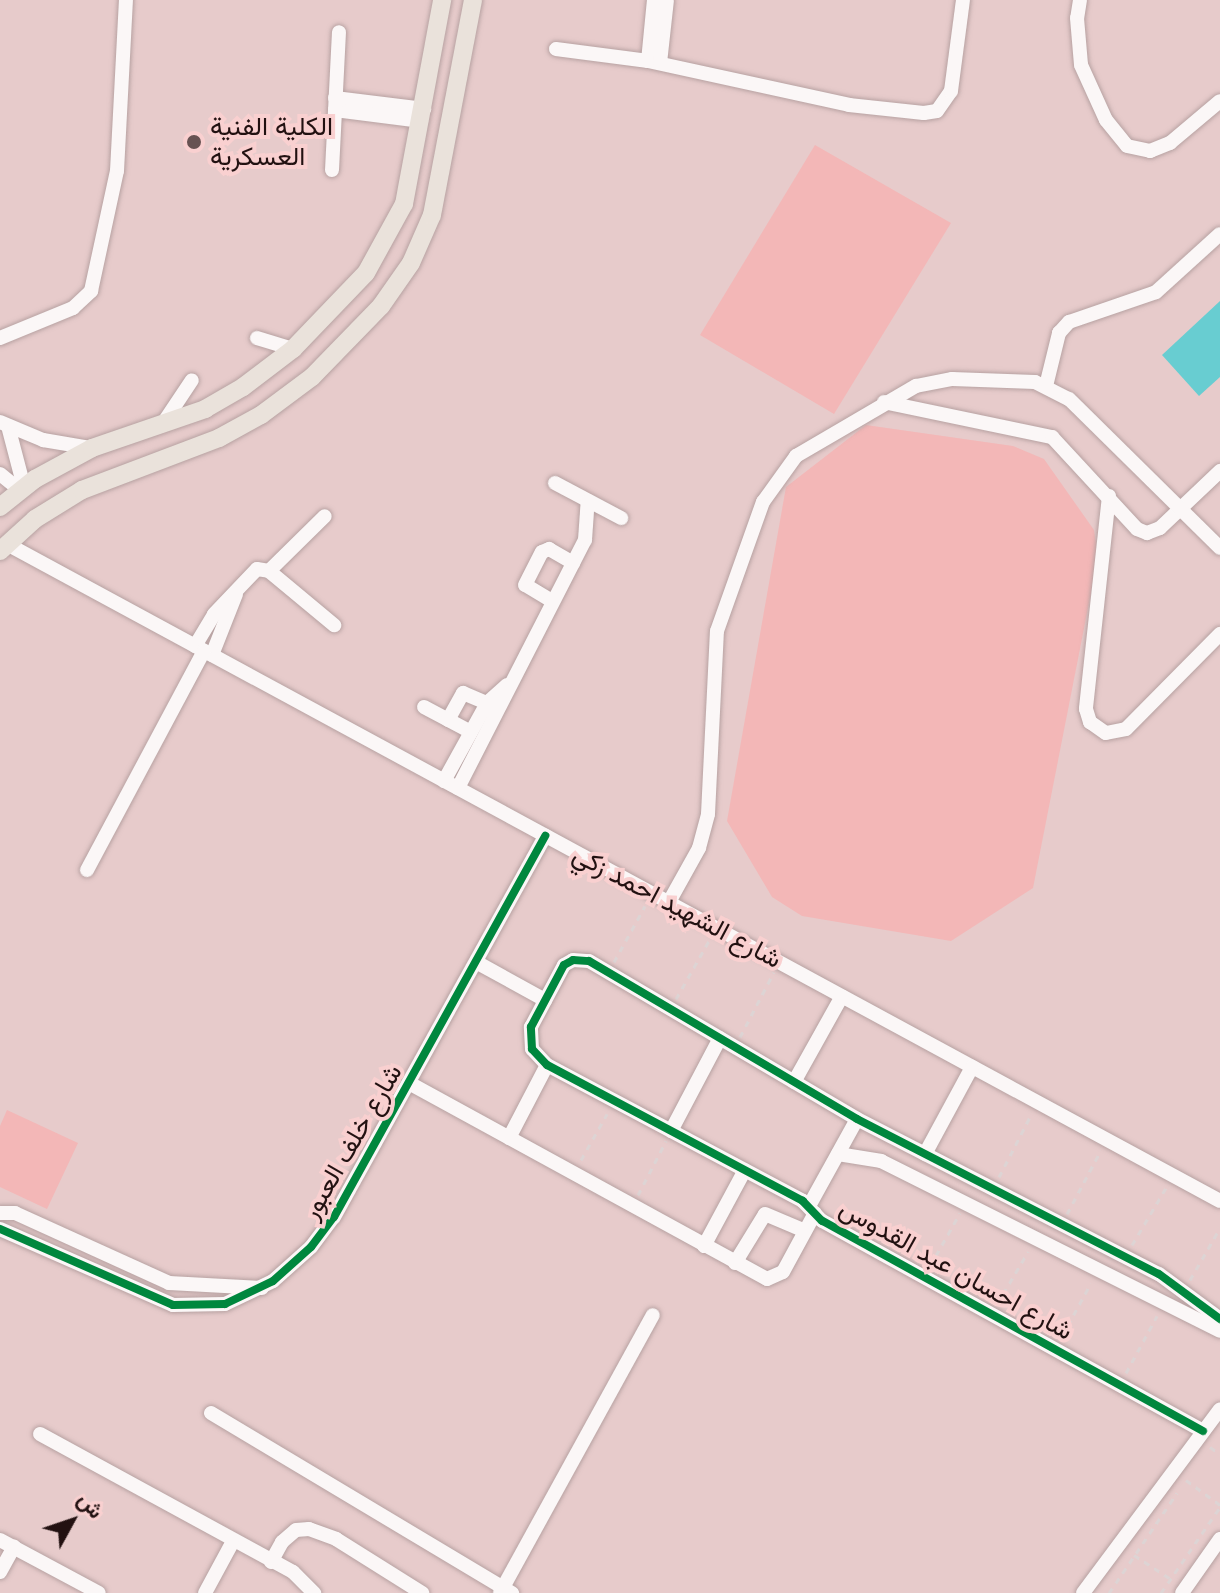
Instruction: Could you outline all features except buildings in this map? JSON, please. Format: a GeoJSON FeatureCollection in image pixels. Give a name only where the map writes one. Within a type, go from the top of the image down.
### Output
{"type":"FeatureCollection","features":[{"type":"Feature","properties":{"kind":"main road"},"geometry":{"type":"LineString","coordinates":[[0,507],[22,488],[92,448],[231,395],[293,349],[356,285],[384,247],[404,204],[442,0]]}},
{"type":"Feature","properties":{"kind":"main road"},"geometry":{"type":"LineString","coordinates":[[3,547],[82,490],[219,438],[261,415],[312,377],[381,306],[411,263],[435,206],[473,0]]}},
{"type":"Feature","properties":{"kind":"street"},"geometry":{"type":"LineString","coordinates":[[0,338],[73,308],[91,291],[117,171],[126,0]]}},
{"type":"Feature","properties":{"kind":"street"},"geometry":{"type":"LineString","coordinates":[[654,0],[654,62]]}},
{"type":"Feature","properties":{"kind":"street"},"geometry":{"type":"LineString","coordinates":[[654,62],[667,0]]}},
{"type":"Feature","properties":{"kind":"street"},"geometry":{"type":"LineString","coordinates":[[556,49],[654,62],[849,105],[937,111],[951,91],[963,0]]}},
{"type":"Feature","properties":{"kind":"street"},"geometry":{"type":"LineString","coordinates":[[1080,0],[1077,18],[1081,65],[1106,120],[1127,146],[1150,151],[1170,143],[1220,101]]}},
{"type":"Feature","properties":{"kind":"street"},"geometry":{"type":"LineString","coordinates":[[332,170],[339,32]]}},
{"type":"Feature","properties":{"kind":"street"},"geometry":{"type":"LineString","coordinates":[[335,104],[422,115]]}},
{"type":"Feature","properties":{"kind":"street"},"geometry":{"type":"LineString","coordinates":[[1046,386],[1059,333],[1069,322],[1156,292],[1220,234]]}},
{"type":"Feature","properties":{"kind":"street"},"geometry":{"type":"LineString","coordinates":[[257,338],[293,349]]}},
{"type":"Feature","properties":{"kind":"street"},"geometry":{"type":"LineString","coordinates":[[669,902],[705,831],[717,631],[763,502],[796,456],[916,386],[952,379],[1011,379],[1046,386],[1069,399],[1181,508],[1215,532],[1220,548]]}},
{"type":"Feature","properties":{"kind":"street"},"geometry":{"type":"LineString","coordinates":[[164,422],[192,380]]}},
{"type":"Feature","properties":{"kind":"street"},"geometry":{"type":"LineString","coordinates":[[884,402],[1043,432],[1062,443],[1137,529],[1147,533],[1181,508],[1220,471]]}},
{"type":"Feature","properties":{"kind":"street"},"geometry":{"type":"LineString","coordinates":[[4,424],[43,440],[92,448]]}},
{"type":"Feature","properties":{"kind":"street"},"geometry":{"type":"LineString","coordinates":[[4,424],[22,488]]}},
{"type":"Feature","properties":{"kind":"street"},"geometry":{"type":"LineString","coordinates":[[0,474],[22,488]]}},
{"type":"Feature","properties":{"kind":"street"},"geometry":{"type":"LineString","coordinates":[[555,483],[621,518]]}},
{"type":"Feature","properties":{"kind":"street"},"geometry":{"type":"LineString","coordinates":[[1109,496],[1086,709],[1090,722],[1106,733],[1126,729],[1220,634]]}},
{"type":"Feature","properties":{"kind":"street"},"geometry":{"type":"LineString","coordinates":[[458,788],[501,711],[507,685],[587,536],[588,501]]}},
{"type":"Feature","properties":{"kind":"street"},"geometry":{"type":"LineString","coordinates":[[269,571],[325,516]]}},
{"type":"Feature","properties":{"kind":"street","name":"شارع الشهيد احمد زكي"},"geometry":{"type":"LineString","coordinates":[[3,547],[204,651],[1220,1201]]}},
{"type":"Feature","properties":{"kind":"street"},"geometry":{"type":"LineString","coordinates":[[552,601],[525,585],[542,552],[549,549],[573,563]]}},
{"type":"Feature","properties":{"kind":"street"},"geometry":{"type":"LineString","coordinates":[[87,870],[204,651],[214,614],[236,594],[253,571],[269,571],[334,625]]}},
{"type":"Feature","properties":{"kind":"street"},"geometry":{"type":"LineString","coordinates":[[444,781],[487,703],[507,685]]}},
{"type":"Feature","properties":{"kind":"street"},"geometry":{"type":"LineString","coordinates":[[448,720],[463,693],[487,703]]}},
{"type":"Feature","properties":{"kind":"street"},"geometry":{"type":"LineString","coordinates":[[424,707],[471,732]]}},
{"type":"Feature","properties":{"kind":"street","name":"شارع خلف العبور"},"geometry":{"type":"LineString","coordinates":[[0,1229],[173,1305],[225,1304],[263,1288],[302,1257],[327,1228],[545,836]]}},
{"type":"Feature","properties":{"kind":"street"},"geometry":{"type":"LineString","coordinates":[[509,1138],[547,1065],[535,1055],[529,1034],[568,962],[584,959],[857,1119],[1125,1257],[1220,1319]]}},
{"type":"Feature","properties":{"kind":"street"},"geometry":{"type":"LineString","coordinates":[[476,962],[545,1000]]}},
{"type":"Feature","properties":{"kind":"street"},"geometry":{"type":"LineString","coordinates":[[794,1082],[842,996]]}},
{"type":"Feature","properties":{"kind":"street"},"geometry":{"type":"LineString","coordinates":[[671,1131],[720,1038]]}},
{"type":"Feature","properties":{"kind":"street","name":"شارع احسان عبد القدوس"},"geometry":{"type":"LineString","coordinates":[[547,1065],[745,1170],[924,1275],[1203,1431]]}},
{"type":"Feature","properties":{"kind":"street"},"geometry":{"type":"LineString","coordinates":[[925,1154],[972,1067]]}},
{"type":"Feature","properties":{"kind":"street"},"geometry":{"type":"LineString","coordinates":[[409,1083],[767,1279],[777,1278],[805,1231],[812,1209],[857,1119]]}},
{"type":"Feature","properties":{"kind":"street"},"geometry":{"type":"LineString","coordinates":[[838,1154],[872,1158],[1220,1331]]}},
{"type":"Feature","properties":{"kind":"street"},"geometry":{"type":"LineString","coordinates":[[704,1246],[745,1170]]}},
{"type":"Feature","properties":{"kind":"street"},"geometry":{"type":"LineString","coordinates":[[0,1213],[15,1213],[169,1283],[263,1288]]}},
{"type":"Feature","properties":{"kind":"street"},"geometry":{"type":"LineString","coordinates":[[735,1263],[762,1216],[773,1214],[805,1231]]}},
{"type":"Feature","properties":{"kind":"street"},"geometry":{"type":"LineString","coordinates":[[211,1413],[505,1591],[653,1315]]}},
{"type":"Feature","properties":{"kind":"street"},"geometry":{"type":"LineString","coordinates":[[1083,1593],[1220,1409]]}},
{"type":"Feature","properties":{"kind":"street"},"geometry":{"type":"LineString","coordinates":[[40,1434],[308,1583],[314,1593]]}},
{"type":"Feature","properties":{"kind":"street"},"geometry":{"type":"LineString","coordinates":[[271,1562],[289,1536],[309,1529],[336,1539],[422,1593]]}},
{"type":"Feature","properties":{"kind":"street"},"geometry":{"type":"LineString","coordinates":[[1182,1593],[1220,1539]]}},
{"type":"Feature","properties":{"kind":"street"},"geometry":{"type":"LineString","coordinates":[[205,1593],[232,1543]]}},
{"type":"Feature","properties":{"kind":"street"},"geometry":{"type":"LineString","coordinates":[[0,1572],[7,1544],[99,1593]]}},
{"type":"Feature","properties":{"kind":"path"},"geometry":{"type":"LineString","coordinates":[[608,972],[651,893]]}},
{"type":"Feature","properties":{"kind":"path"},"geometry":{"type":"LineString","coordinates":[[670,1009],[716,928]]}},
{"type":"Feature","properties":{"kind":"path"},"geometry":{"type":"LineString","coordinates":[[735,1047],[779,962]]}},
{"type":"Feature","properties":{"kind":"path"},"geometry":{"type":"LineString","coordinates":[[573,1174],[614,1100]]}},
{"type":"Feature","properties":{"kind":"path"},"geometry":{"type":"LineString","coordinates":[[992,1189],[1038,1102]]}},
{"type":"Feature","properties":{"kind":"path"},"geometry":{"type":"LineString","coordinates":[[632,1206],[671,1131]]}},
{"type":"Feature","properties":{"kind":"path"},"geometry":{"type":"LineString","coordinates":[[1061,1224],[1106,1139]]}},
{"type":"Feature","properties":{"kind":"path"},"geometry":{"type":"LineString","coordinates":[[1125,1257],[1173,1175]]}},
{"type":"Feature","properties":{"kind":"path"},"geometry":{"type":"LineString","coordinates":[[924,1275],[966,1203]]}},
{"type":"Feature","properties":{"kind":"path"},"geometry":{"type":"LineString","coordinates":[[1183,1293],[1220,1228]]}},
{"type":"Feature","properties":{"kind":"path"},"geometry":{"type":"LineString","coordinates":[[992,1312],[1036,1238]]}},
{"type":"Feature","properties":{"kind":"path"},"geometry":{"type":"LineString","coordinates":[[1056,1347],[1099,1270]]}},
{"type":"Feature","properties":{"kind":"path"},"geometry":{"type":"LineString","coordinates":[[1120,1384],[1164,1302]]}},
{"type":"Feature","properties":{"kind":"path"},"geometry":{"type":"LineString","coordinates":[[1202,1457],[1209,1446]]}},
{"type":"Feature","properties":{"kind":"path"},"geometry":{"type":"LineString","coordinates":[[1109,1593],[1194,1469]]}},
{"type":"Feature","properties":{"kind":"path"},"geometry":{"type":"LineString","coordinates":[[1161,1593],[1220,1506],[1186,1480]]}},
{"type":"Feature","properties":{"kind":"path"},"geometry":{"type":"LineString","coordinates":[[1134,1555],[1171,1579]]}},
{"type":"Feature","properties":{"kind":"shaded area"},"geometry":{"type":"Polygon","coordinates":[[[815,145],[951,223],[834,414],[700,335],[815,145]]]}},
{"type":"Feature","properties":{"kind":"shaded area"},"geometry":{"type":"Polygon","coordinates":[[[866,425],[1013,446],[1044,459],[1094,530],[1098,557],[1033,888],[951,941],[802,916],[772,897],[727,821],[786,487],[866,425]]]}},
{"type":"Feature","properties":{"kind":"shaded area"},"geometry":{"type":"Polygon","coordinates":[[[7,1110],[78,1143],[47,1209],[0,1187],[0,1126],[7,1110]]]}},
{"type":"Feature","properties":{"kind":"water"},"geometry":{"type":"Polygon","coordinates":[[[1220,301],[1220,377],[1199,396],[1162,355],[1220,301]]]}},
{"type":"Feature","properties":{"kind":"cycle path"},"geometry":{"type":"LineString","coordinates":[[0,1229],[173,1305],[225,1304],[273,1281],[311,1247],[334,1217],[545,836]]}},
{"type":"Feature","properties":{"kind":"cycle path"},"geometry":{"type":"LineString","coordinates":[[1203,1431],[822,1221],[803,1201],[547,1065],[532,1049],[531,1027],[564,965],[573,960],[589,961],[857,1119],[1159,1274],[1220,1319]]}},
{"type":"Feature","properties":{"kind":"place","name":"الكلية الفنية العسكرية"},"geometry":{"type":"Point","coordinates":[194,142]}}]}
